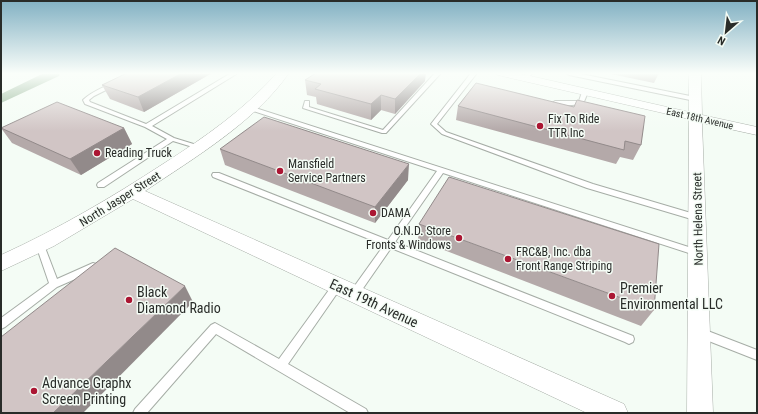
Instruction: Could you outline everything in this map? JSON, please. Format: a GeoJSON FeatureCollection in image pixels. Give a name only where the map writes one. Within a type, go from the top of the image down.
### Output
{"type":"FeatureCollection","features":[{"type":"Feature","properties":{"kind":"street","name":"North Jasper Street"},"geometry":{"type":"LineString","coordinates":[[1,263],[71,229],[133,192],[218,134],[265,92]]}},
{"type":"Feature","properties":{"kind":"street","name":"East 18th Avenue"},"geometry":{"type":"LineString","coordinates":[[587,92],[696,108],[757,131]]}},
{"type":"Feature","properties":{"kind":"street","name":"North Helena Street"},"geometry":{"type":"LineString","coordinates":[[696,92],[699,254],[700,413]]}},
{"type":"Feature","properties":{"kind":"street","name":"East 19th Avenue"},"geometry":{"type":"LineString","coordinates":[[133,192],[615,413]]}},
{"type":"Feature","properties":{"kind":"lane"},"geometry":{"type":"LineString","coordinates":[[97,92],[86,100],[87,103],[147,126],[172,139],[198,147]]}},
{"type":"Feature","properties":{"kind":"lane"},"geometry":{"type":"LineString","coordinates":[[147,126],[203,92]]}},
{"type":"Feature","properties":{"kind":"lane"},"geometry":{"type":"LineString","coordinates":[[307,102],[306,108],[384,132],[420,92]]}},
{"type":"Feature","properties":{"kind":"lane"},"geometry":{"type":"LineString","coordinates":[[462,92],[434,124],[444,133],[590,186],[698,218]]}},
{"type":"Feature","properties":{"kind":"lane"},"geometry":{"type":"LineString","coordinates":[[547,101],[561,104],[581,103],[585,92]]}},
{"type":"Feature","properties":{"kind":"lane"},"geometry":{"type":"LineString","coordinates":[[639,92],[696,108]]}},
{"type":"Feature","properties":{"kind":"lane"},"geometry":{"type":"LineString","coordinates":[[249,108],[699,254]]}},
{"type":"Feature","properties":{"kind":"lane"},"geometry":{"type":"LineString","coordinates":[[101,185],[172,139]]}},
{"type":"Feature","properties":{"kind":"lane"},"geometry":{"type":"LineString","coordinates":[[280,365],[345,290],[390,244],[440,171]]}},
{"type":"Feature","properties":{"kind":"lane"},"geometry":{"type":"LineString","coordinates":[[216,176],[629,339]]}},
{"type":"Feature","properties":{"kind":"lane"},"geometry":{"type":"LineString","coordinates":[[40,245],[54,284]]}},
{"type":"Feature","properties":{"kind":"lane"},"geometry":{"type":"LineString","coordinates":[[1,324],[54,284],[93,267]]}},
{"type":"Feature","properties":{"kind":"lane"},"geometry":{"type":"LineString","coordinates":[[139,413],[215,328],[362,413]]}},
{"type":"Feature","properties":{"kind":"lane"},"geometry":{"type":"LineString","coordinates":[[699,333],[757,355]]}},
{"type":"Feature","properties":{"kind":"building"},"geometry":{"type":"Polygon","coordinates":[[[124,92],[147,92],[138,97],[124,92]]]}},
{"type":"Feature","properties":{"kind":"building"},"geometry":{"type":"Polygon","coordinates":[[[327,92],[402,92],[395,99],[381,95],[371,104],[327,92]]]}},
{"type":"Feature","properties":{"kind":"building"},"geometry":{"type":"Polygon","coordinates":[[[469,92],[514,92],[574,107],[577,100],[645,116],[641,145],[625,141],[624,150],[458,106],[469,92]]]}},
{"type":"Feature","properties":{"kind":"building"},"geometry":{"type":"Polygon","coordinates":[[[57,102],[124,128],[70,159],[1,128],[57,102]]]}},
{"type":"Feature","properties":{"kind":"building"},"geometry":{"type":"Polygon","coordinates":[[[264,117],[409,164],[375,207],[220,149],[264,117]]]}},
{"type":"Feature","properties":{"kind":"building"},"geometry":{"type":"Polygon","coordinates":[[[449,177],[659,244],[654,310],[419,224],[449,177]]]}},
{"type":"Feature","properties":{"kind":"building"},"geometry":{"type":"Polygon","coordinates":[[[115,248],[185,286],[53,413],[1,413],[1,337],[115,248]]]}},
{"type":"Feature","properties":{"kind":"waterway"},"geometry":{"type":"LineString","coordinates":[[1,99],[15,92]]}},
{"type":"Feature","properties":{"kind":"place","name":"Fix To Ride TTR Inc"},"geometry":{"type":"Point","coordinates":[540,126]}},
{"type":"Feature","properties":{"kind":"place","name":"Reading Truck"},"geometry":{"type":"Point","coordinates":[97,153]}},
{"type":"Feature","properties":{"kind":"place","name":"Mansfield Service Partners"},"geometry":{"type":"Point","coordinates":[280,171]}},
{"type":"Feature","properties":{"kind":"place","name":"DAMA"},"geometry":{"type":"Point","coordinates":[373,213]}},
{"type":"Feature","properties":{"kind":"place","name":"O.N.D. Store Fronts & Windows"},"geometry":{"type":"Point","coordinates":[459,238]}},
{"type":"Feature","properties":{"kind":"place","name":"FRC&B, Inc. dba Front Range Striping"},"geometry":{"type":"Point","coordinates":[508,259]}},
{"type":"Feature","properties":{"kind":"place","name":"Premier Environmental LLC"},"geometry":{"type":"Point","coordinates":[612,296]}},
{"type":"Feature","properties":{"kind":"place","name":"Black Diamond Radio"},"geometry":{"type":"Point","coordinates":[129,300]}},
{"type":"Feature","properties":{"kind":"place","name":"Advance Graphx Screen Printing"},"geometry":{"type":"Point","coordinates":[34,391]}}]}
